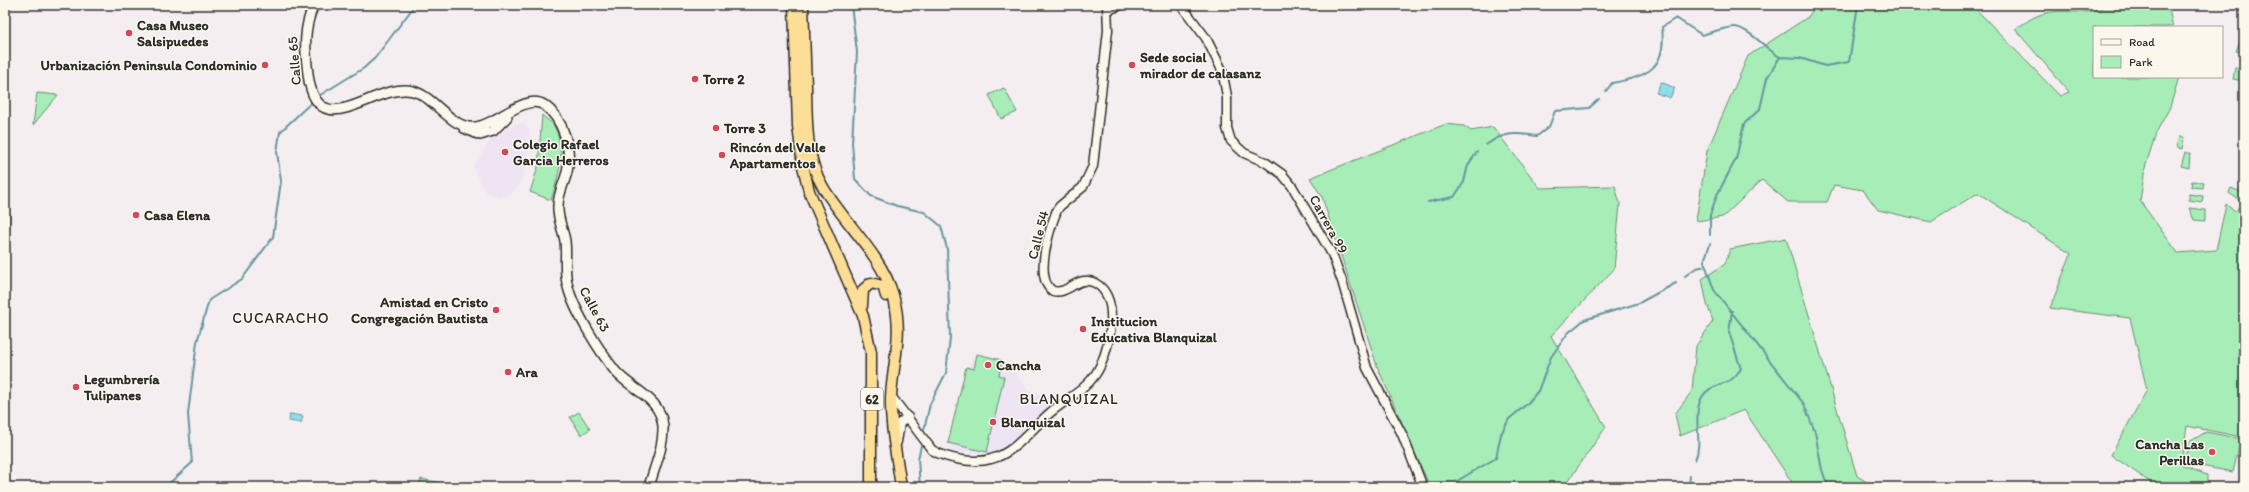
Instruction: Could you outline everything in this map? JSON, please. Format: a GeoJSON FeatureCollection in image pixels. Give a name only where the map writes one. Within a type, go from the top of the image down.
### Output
{"type":"FeatureCollection","features":[{"type":"Feature","properties":{"kind":"highway","name":"62"},"geometry":{"type":"LineString","coordinates":[[794,5],[798,126],[803,166],[809,191],[864,316],[871,352],[872,485]]}},
{"type":"Feature","properties":{"kind":"highway","name":"62"},"geometry":{"type":"LineString","coordinates":[[803,5],[807,126],[811,156],[822,185],[880,267],[892,293],[897,310],[898,344],[891,396],[892,427],[900,476],[900,487]]}},
{"type":"Feature","properties":{"kind":"highway"},"geometry":{"type":"LineString","coordinates":[[864,316],[862,290],[871,283],[883,286],[888,300],[897,310]]}},
{"type":"Feature","properties":{"kind":"main road","name":"Calle 65"},"geometry":{"type":"LineString","coordinates":[[314,5],[304,36],[311,92],[316,101],[328,108],[350,108],[376,96],[400,89],[416,91],[431,100],[456,121]]}},
{"type":"Feature","properties":{"kind":"main road","name":"Calle 63"},"geometry":{"type":"LineString","coordinates":[[511,111],[527,103],[541,104],[557,119],[569,151],[567,170],[559,196],[558,210],[565,242],[566,280],[574,304],[612,366],[630,384],[651,400],[661,417],[662,429],[659,452],[649,487]]}},
{"type":"Feature","properties":{"kind":"main road"},"geometry":{"type":"LineString","coordinates":[[456,121],[473,128],[484,126],[511,111]]}},
{"type":"Feature","properties":{"kind":"main road"},"geometry":{"type":"LineString","coordinates":[[456,121],[477,135],[493,131],[511,111]]}},
{"type":"Feature","properties":{"kind":"street"},"geometry":{"type":"LineString","coordinates":[[1108,7],[1120,5]]}},
{"type":"Feature","properties":{"kind":"street","name":"Carrera 99"},"geometry":{"type":"LineString","coordinates":[[1181,5],[1206,38],[1222,70],[1227,96],[1226,128],[1231,141],[1244,153],[1265,162],[1282,174],[1292,186],[1332,254],[1367,368],[1402,434],[1423,487]]}},
{"type":"Feature","properties":{"kind":"street","name":"Calle 54"},"geometry":{"type":"LineString","coordinates":[[891,396],[932,450],[941,455],[988,460],[1006,452],[1050,413],[1090,382],[1099,370],[1104,358],[1112,319],[1110,307],[1101,288],[1093,282],[1082,281],[1060,292],[1053,291],[1045,283],[1043,267],[1044,255],[1057,210],[1083,187],[1093,166],[1108,30],[1108,7]]}},
{"type":"Feature","properties":{"kind":"street"},"geometry":{"type":"LineString","coordinates":[[897,458],[898,431],[900,423],[908,417]]}},
{"type":"Feature","properties":{"kind":"shaded area","name":"Colegio Rafael Garcia Herreros"},"geometry":{"type":"Polygon","coordinates":[[[524,123],[530,131],[526,167],[518,187],[512,193],[500,197],[486,193],[473,167],[493,137],[516,124],[524,123]]]}},
{"type":"Feature","properties":{"kind":"shaded area","name":"Blanquizal"},"geometry":{"type":"Polygon","coordinates":[[[977,354],[1011,364],[1013,370],[1029,389],[1054,402],[1014,443],[1000,451],[990,454],[952,451],[948,443],[966,367],[977,354]]]}},
{"type":"Feature","properties":{"kind":"green space"},"geometry":{"type":"Polygon","coordinates":[[[1816,5],[1972,5],[2060,96],[2069,92],[2015,29],[2046,13],[2062,11],[2092,11],[2107,5],[2168,5],[2173,26],[2093,26],[2093,78],[2179,78],[2170,107],[2156,133],[2145,168],[2140,201],[2178,253],[2216,250],[2226,204],[2235,212],[2242,202],[2229,193],[2231,188],[2244,193],[2244,406],[2241,420],[2244,430],[2241,437],[2187,426],[2181,465],[2207,475],[2207,487],[2157,487],[2111,455],[2147,390],[2130,318],[2050,308],[2071,254],[1978,193],[1931,222],[1878,210],[1863,190],[1834,185],[1827,202],[1788,202],[1762,180],[1723,217],[1696,221],[1707,151],[1748,56],[1808,17],[1816,5]]]}},
{"type":"Feature","properties":{"kind":"green space"},"geometry":{"type":"Polygon","coordinates":[[[2244,32],[2244,53],[2236,51],[2244,32]]]}},
{"type":"Feature","properties":{"kind":"green space"},"geometry":{"type":"Polygon","coordinates":[[[2235,68],[2244,69],[2244,81],[2233,79],[2235,68]]]}},
{"type":"Feature","properties":{"kind":"green space"},"geometry":{"type":"Polygon","coordinates":[[[1004,88],[1017,112],[1001,119],[989,95],[1004,88]]]}},
{"type":"Feature","properties":{"kind":"green space"},"geometry":{"type":"Polygon","coordinates":[[[37,93],[58,95],[33,125],[37,93]]]}},
{"type":"Feature","properties":{"kind":"green space"},"geometry":{"type":"Polygon","coordinates":[[[542,115],[554,126],[559,137],[561,155],[559,173],[551,200],[530,192],[538,167],[542,115]]]}},
{"type":"Feature","properties":{"kind":"green space"},"geometry":{"type":"Polygon","coordinates":[[[1446,124],[1464,126],[1471,131],[1493,127],[1540,188],[1615,186],[1620,204],[1614,269],[1551,336],[1606,427],[1564,487],[1430,487],[1377,366],[1322,197],[1310,178],[1446,124]]]}},
{"type":"Feature","properties":{"kind":"green space"},"geometry":{"type":"Polygon","coordinates":[[[2179,137],[2184,137],[2182,149],[2176,147],[2179,137]]]}},
{"type":"Feature","properties":{"kind":"green space"},"geometry":{"type":"Polygon","coordinates":[[[2185,152],[2190,154],[2189,168],[2181,166],[2185,152]]]}},
{"type":"Feature","properties":{"kind":"green space"},"geometry":{"type":"Polygon","coordinates":[[[2192,181],[2204,182],[2203,188],[2191,187],[2192,181]]]}},
{"type":"Feature","properties":{"kind":"green space"},"geometry":{"type":"Polygon","coordinates":[[[2189,194],[2203,196],[2202,202],[2189,200],[2189,194]]]}},
{"type":"Feature","properties":{"kind":"green space"},"geometry":{"type":"Polygon","coordinates":[[[2189,208],[2205,210],[2205,221],[2194,220],[2189,208]]]}},
{"type":"Feature","properties":{"kind":"green space"},"geometry":{"type":"Polygon","coordinates":[[[5,212],[10,213],[9,235],[5,243],[5,212]]]}},
{"type":"Feature","properties":{"kind":"green space"},"geometry":{"type":"Polygon","coordinates":[[[1786,238],[1857,476],[1875,487],[1795,487],[1744,410],[1680,436],[1675,414],[1692,391],[1696,346],[1713,321],[1707,304],[1702,279],[1725,264],[1730,249],[1786,238]]]}},
{"type":"Feature","properties":{"kind":"green space"},"geometry":{"type":"Polygon","coordinates":[[[977,354],[1002,360],[999,375],[1004,377],[987,452],[948,443],[966,367],[974,369],[977,354]]]}},
{"type":"Feature","properties":{"kind":"green space"},"geometry":{"type":"Polygon","coordinates":[[[579,412],[590,429],[581,435],[570,417],[579,412]]]}},
{"type":"Feature","properties":{"kind":"green space","name":"Cancha Las Perillas"},"geometry":{"type":"Polygon","coordinates":[[[2206,432],[2241,439],[2233,472],[2184,463],[2189,442],[2206,432]]]}},
{"type":"Feature","properties":{"kind":"green space"},"geometry":{"type":"Polygon","coordinates":[[[421,479],[448,484],[447,487],[419,487],[421,479]]]}},
{"type":"Feature","properties":{"kind":"water"},"geometry":{"type":"Polygon","coordinates":[[[1661,82],[1675,88],[1670,98],[1656,93],[1661,82]]]}},
{"type":"Feature","properties":{"kind":"water"},"geometry":{"type":"Polygon","coordinates":[[[290,414],[303,416],[301,423],[289,421],[290,414]]]}},
{"type":"Feature","properties":{"kind":"waterway"},"geometry":{"type":"LineString","coordinates":[[317,97],[364,68],[375,58],[415,5]]}},
{"type":"Feature","properties":{"kind":"waterway"},"geometry":{"type":"LineString","coordinates":[[851,5],[857,52],[852,143],[855,179],[871,196],[897,206],[924,212],[941,226],[947,249],[950,338],[946,373],[930,404],[923,434]]}},
{"type":"Feature","properties":{"kind":"waterway"},"geometry":{"type":"LineString","coordinates":[[1710,235],[1710,215],[1717,195],[1736,159],[1744,124],[1760,109],[1767,78],[1780,57],[1800,58],[1825,66],[1849,62],[1858,5]]}},
{"type":"Feature","properties":{"kind":"waterway"},"geometry":{"type":"LineString","coordinates":[[1606,91],[1612,83],[1625,81],[1636,77],[1652,68],[1658,61],[1661,52],[1663,41],[1662,27],[1676,18],[1702,35],[1725,28],[1739,28],[1751,34],[1780,57]]}},
{"type":"Feature","properties":{"kind":"waterway"},"geometry":{"type":"LineString","coordinates":[[1486,145],[1505,135],[1523,134],[1537,136],[1549,127],[1555,111],[1589,108],[1599,99]]}},
{"type":"Feature","properties":{"kind":"waterway"},"geometry":{"type":"LineString","coordinates":[[165,487],[192,463],[188,414],[197,342],[209,300],[242,279],[273,237],[281,181],[277,152],[280,132],[314,100]]}},
{"type":"Feature","properties":{"kind":"waterway"},"geometry":{"type":"LineString","coordinates":[[1428,202],[1454,197],[1464,182],[1468,165],[1477,152]]}},
{"type":"Feature","properties":{"kind":"waterway"},"geometry":{"type":"LineString","coordinates":[[1710,244],[1704,261],[1714,290],[1804,404],[1815,432],[1822,470],[1828,487]]}},
{"type":"Feature","properties":{"kind":"waterway"},"geometry":{"type":"LineString","coordinates":[[1685,276],[1696,268],[1706,266]]}},
{"type":"Feature","properties":{"kind":"waterway"},"geometry":{"type":"LineString","coordinates":[[1457,481],[1496,458],[1501,434],[1509,419],[1527,404],[1538,391],[1551,357],[1568,333],[1584,320],[1639,303],[1676,283]]}},
{"type":"Feature","properties":{"kind":"waterway"},"geometry":{"type":"LineString","coordinates":[[1695,460],[1698,445],[1697,421],[1699,405],[1702,397],[1708,390],[1729,381],[1741,369],[1729,332],[1732,311]]}},
{"type":"Feature","properties":{"kind":"waterway"},"geometry":{"type":"LineString","coordinates":[[920,487],[918,459],[922,441]]}},
{"type":"Feature","properties":{"kind":"waterway"},"geometry":{"type":"LineString","coordinates":[[1689,487],[1690,476]]}},
{"type":"Feature","properties":{"kind":"place","name":"Casa Museo Salsipuedes"},"geometry":{"type":"Point","coordinates":[129,33]}},
{"type":"Feature","properties":{"kind":"place","name":"Urbanización Peninsula Condominio"},"geometry":{"type":"Point","coordinates":[265,65]}},
{"type":"Feature","properties":{"kind":"place","name":"Sede social mirador de calasanz"},"geometry":{"type":"Point","coordinates":[1132,65]}},
{"type":"Feature","properties":{"kind":"place","name":"Torre 2"},"geometry":{"type":"Point","coordinates":[695,79]}},
{"type":"Feature","properties":{"kind":"place","name":"Torre 3"},"geometry":{"type":"Point","coordinates":[716,128]}},
{"type":"Feature","properties":{"kind":"place","name":"Colegio Rafael Garcia Herreros"},"geometry":{"type":"Point","coordinates":[505,152]}},
{"type":"Feature","properties":{"kind":"place","name":"Rincón del Valle Apartamentos"},"geometry":{"type":"Point","coordinates":[722,155]}},
{"type":"Feature","properties":{"kind":"place","name":"Casa Elena"},"geometry":{"type":"Point","coordinates":[136,215]}},
{"type":"Feature","properties":{"kind":"place","name":"Amistad en Cristo Congregación Bautista"},"geometry":{"type":"Point","coordinates":[496,310]}},
{"type":"Feature","properties":{"kind":"place","name":"Institucion Educativa Blanquizal"},"geometry":{"type":"Point","coordinates":[1083,329]}},
{"type":"Feature","properties":{"kind":"place","name":"Cancha"},"geometry":{"type":"Point","coordinates":[988,365]}},
{"type":"Feature","properties":{"kind":"place","name":"Ara"},"geometry":{"type":"Point","coordinates":[508,372]}},
{"type":"Feature","properties":{"kind":"place","name":"Legumbrería Tulipanes"},"geometry":{"type":"Point","coordinates":[76,387]}},
{"type":"Feature","properties":{"kind":"place","name":"Blanquizal"},"geometry":{"type":"Point","coordinates":[993,422]}},
{"type":"Feature","properties":{"kind":"place","name":"Cancha Las Perillas"},"geometry":{"type":"Point","coordinates":[2212,452]}},
{"type":"Feature","properties":{"kind":"district","name":"CUCARACHO"},"geometry":{"type":"Point","coordinates":[281,318]}},
{"type":"Feature","properties":{"kind":"district","name":"BLANQUIZAL"},"geometry":{"type":"Point","coordinates":[1069,399]}}]}
